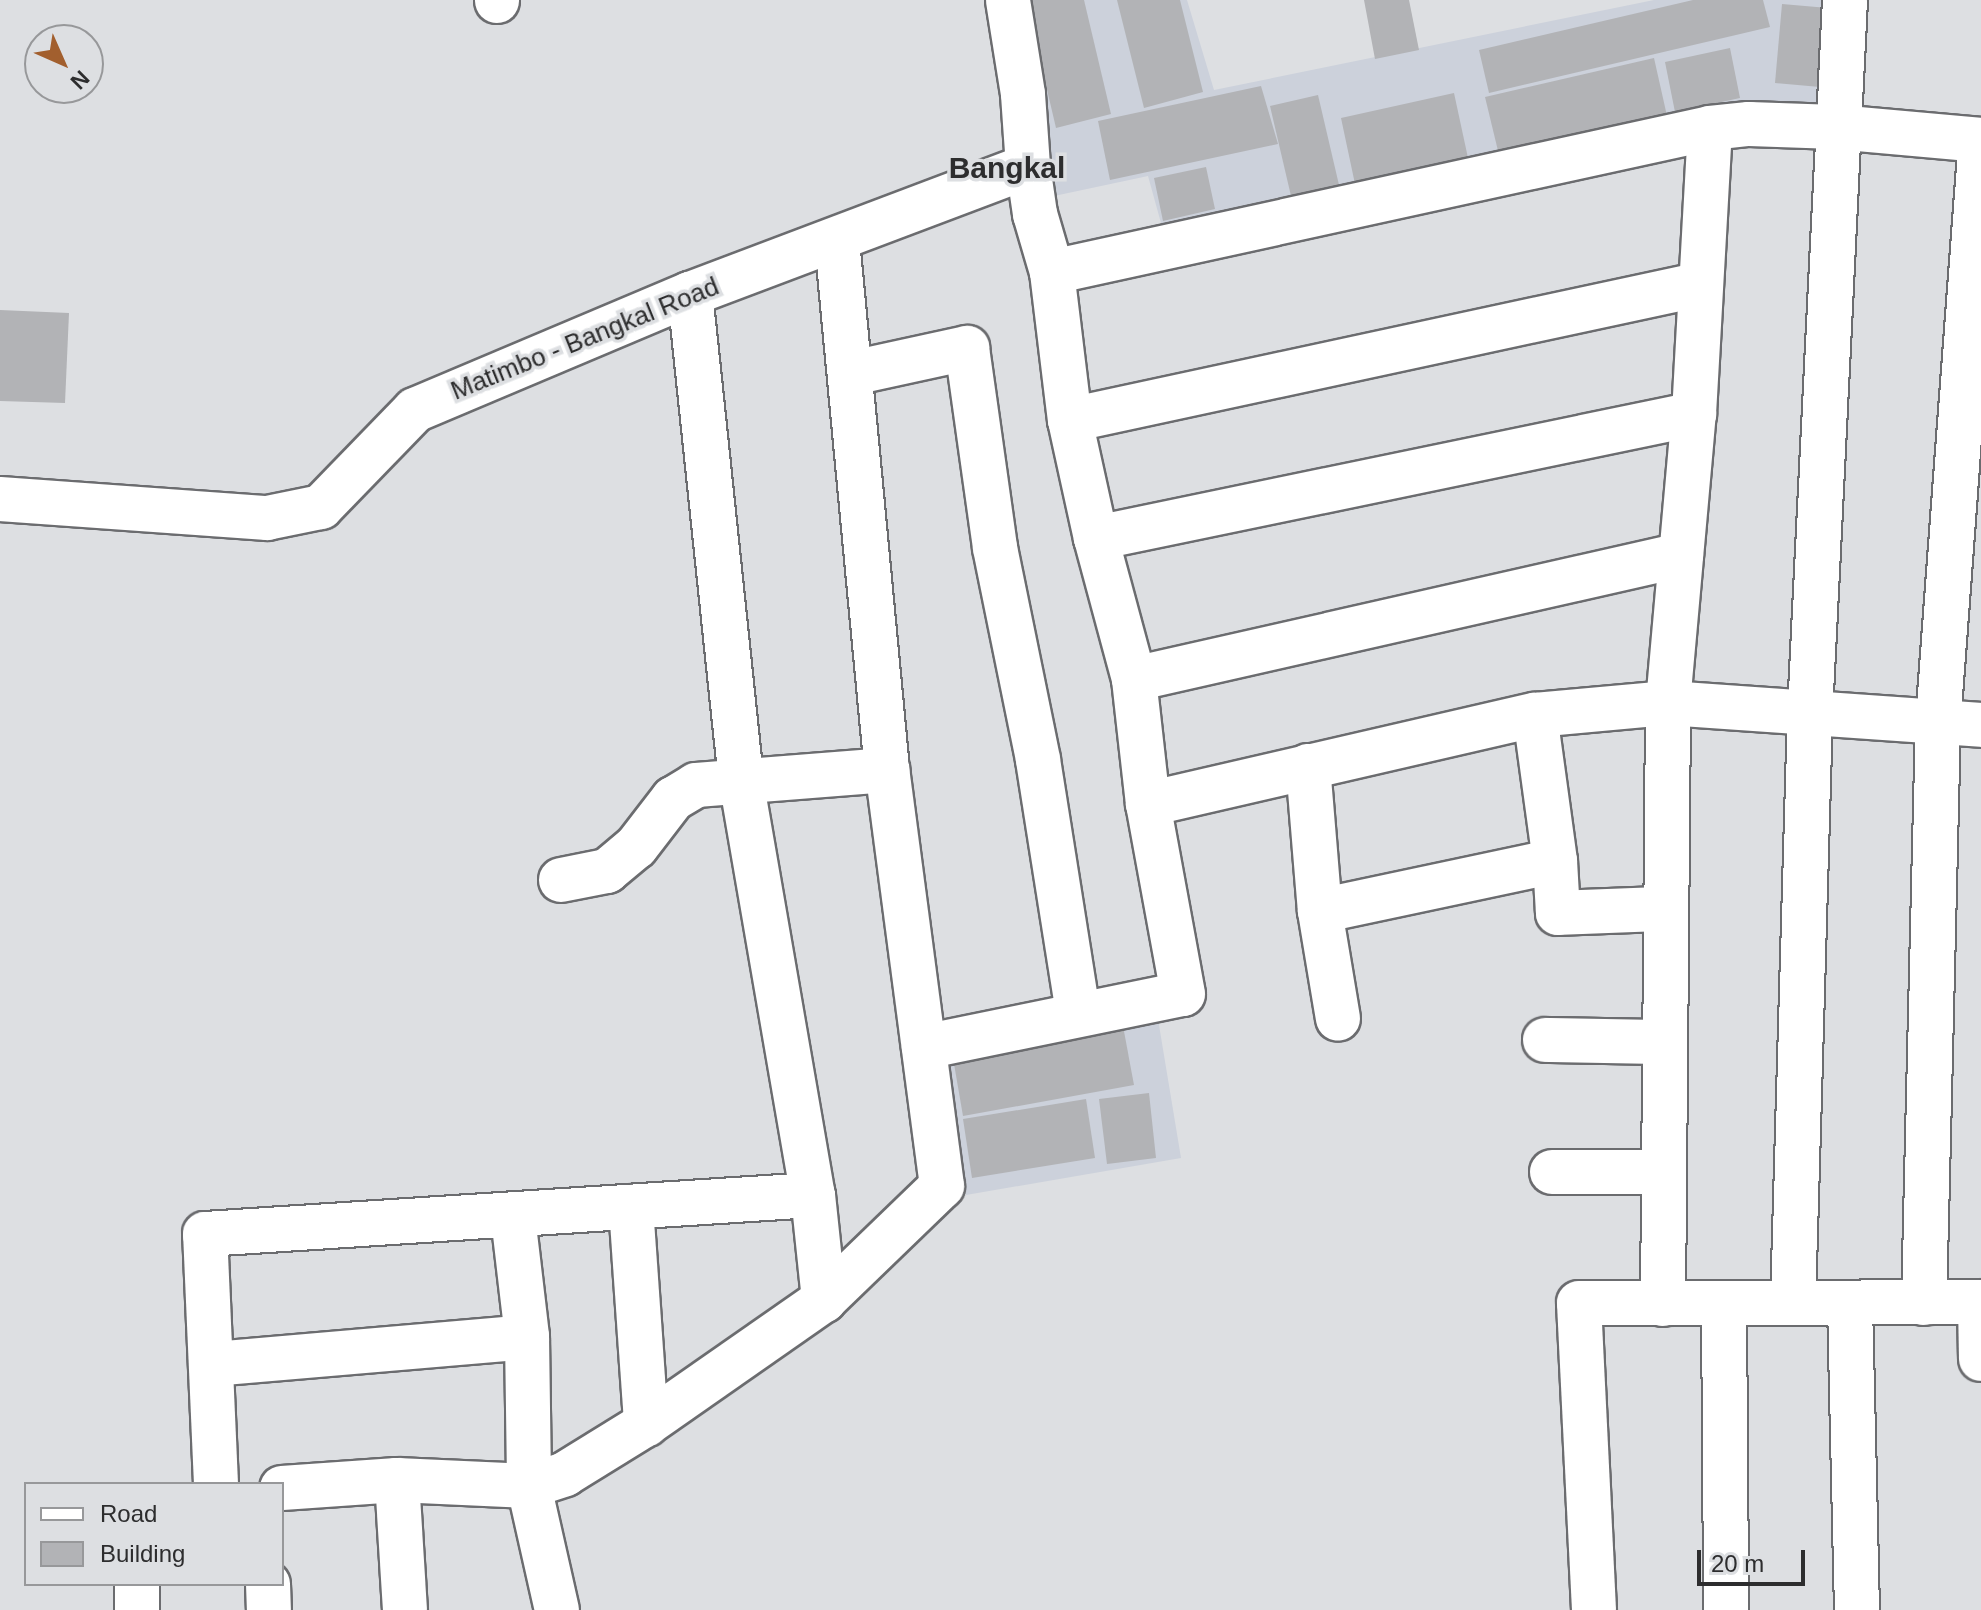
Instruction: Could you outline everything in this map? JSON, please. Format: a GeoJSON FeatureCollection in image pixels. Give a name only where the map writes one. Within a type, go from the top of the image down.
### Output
{"type":"FeatureCollection","features":[{"type":"Feature","properties":{"kind":"street"},"geometry":{"type":"LineString","coordinates":[[924,1047],[1078,1013],[1183,994],[1148,804],[1134,679],[1096,538],[1070,420],[1052,272],[1035,214],[1023,94],[1008,0]]}},
{"type":"Feature","properties":{"kind":"street"},"geometry":{"type":"LineString","coordinates":[[1793,1303],[1810,713],[1836,127],[1845,0]]}},
{"type":"Feature","properties":{"kind":"street"},"geometry":{"type":"LineString","coordinates":[[1052,272],[1710,128],[1749,124],[1836,127],[1981,140],[1938,722],[1924,1303]]}},
{"type":"Feature","properties":{"kind":"street"},"geometry":{"type":"LineString","coordinates":[[1663,1304],[1668,703],[1694,414],[1710,128]]}},
{"type":"Feature","properties":{"kind":"street","name":"Matimbo - Bangkal Road"},"geometry":{"type":"LineString","coordinates":[[0,499],[267,518],[321,507],[415,410],[690,294],[837,241],[1028,166]]}},
{"type":"Feature","properties":{"kind":"street"},"geometry":{"type":"LineString","coordinates":[[284,1488],[397,1480],[529,1486],[565,1474],[646,1424],[824,1300],[942,1186],[887,770],[852,373],[837,241]]}},
{"type":"Feature","properties":{"kind":"street"},"geometry":{"type":"LineString","coordinates":[[1070,420],[1701,284]]}},
{"type":"Feature","properties":{"kind":"street"},"geometry":{"type":"LineString","coordinates":[[690,294],[741,780],[813,1195],[824,1300]]}},
{"type":"Feature","properties":{"kind":"street"},"geometry":{"type":"LineString","coordinates":[[852,373],[967,348],[995,548],[1038,760],[1078,1013]]}},
{"type":"Feature","properties":{"kind":"street"},"geometry":{"type":"LineString","coordinates":[[1096,538],[1694,414]]}},
{"type":"Feature","properties":{"kind":"street"},"geometry":{"type":"LineString","coordinates":[[1134,679],[1681,555]]}},
{"type":"Feature","properties":{"kind":"street"},"geometry":{"type":"LineString","coordinates":[[1148,804],[1535,715],[1668,703],[1981,725]]}},
{"type":"Feature","properties":{"kind":"street"},"geometry":{"type":"LineString","coordinates":[[1535,715],[1555,861],[1558,913],[1664,909]]}},
{"type":"Feature","properties":{"kind":"street"},"geometry":{"type":"LineString","coordinates":[[1308,766],[1320,911],[1338,1019]]}},
{"type":"Feature","properties":{"kind":"street"},"geometry":{"type":"LineString","coordinates":[[561,880],[607,871],[636,847],[673,799],[696,785],[887,770]]}},
{"type":"Feature","properties":{"kind":"street"},"geometry":{"type":"LineString","coordinates":[[1320,911],[1555,861]]}},
{"type":"Feature","properties":{"kind":"street"},"geometry":{"type":"LineString","coordinates":[[1545,1040],[1664,1042]]}},
{"type":"Feature","properties":{"kind":"street"},"geometry":{"type":"LineString","coordinates":[[1552,1172],[1663,1172]]}},
{"type":"Feature","properties":{"kind":"street"},"geometry":{"type":"LineString","coordinates":[[216,1482],[205,1234],[513,1217],[813,1195]]}},
{"type":"Feature","properties":{"kind":"street"},"geometry":{"type":"LineString","coordinates":[[631,1207],[646,1424]]}},
{"type":"Feature","properties":{"kind":"street"},"geometry":{"type":"LineString","coordinates":[[513,1217],[527,1337],[529,1486],[557,1610]]}},
{"type":"Feature","properties":{"kind":"street"},"geometry":{"type":"LineString","coordinates":[[1594,1610],[1579,1303],[1980,1302],[1981,1359]]}},
{"type":"Feature","properties":{"kind":"street"},"geometry":{"type":"LineString","coordinates":[[1850,1303],[1857,1610]]}},
{"type":"Feature","properties":{"kind":"street"},"geometry":{"type":"LineString","coordinates":[[1724,1304],[1726,1610]]}},
{"type":"Feature","properties":{"kind":"street"},"geometry":{"type":"LineString","coordinates":[[213,1364],[527,1337]]}},
{"type":"Feature","properties":{"kind":"street"},"geometry":{"type":"LineString","coordinates":[[397,1480],[405,1610]]}},
{"type":"Feature","properties":{"kind":"street"},"geometry":{"type":"LineString","coordinates":[[137,1586],[137,1610]]}},
{"type":"Feature","properties":{"kind":"street"},"geometry":{"type":"LineString","coordinates":[[268,1586],[269,1610]]}},
{"type":"Feature","properties":{"kind":"shaded area"},"geometry":{"type":"Polygon","coordinates":[[[1024,0],[1187,0],[1214,90],[1654,0],[1841,0],[1831,109],[1754,102],[1164,234],[1148,176],[1054,196],[1048,129],[1024,0]]]}},
{"type":"Feature","properties":{"kind":"shaded area"},"geometry":{"type":"Polygon","coordinates":[[[1158,1019],[1181,1158],[966,1195],[942,1056],[1158,1019]]]}},
{"type":"Feature","properties":{"kind":"building"},"geometry":{"type":"Polygon","coordinates":[[[1026,0],[1084,0],[1111,114],[1056,128],[1026,0]]]}},
{"type":"Feature","properties":{"kind":"building"},"geometry":{"type":"Polygon","coordinates":[[[1117,0],[1180,0],[1203,92],[1144,108],[1117,0]]]}},
{"type":"Feature","properties":{"kind":"building"},"geometry":{"type":"Polygon","coordinates":[[[1364,0],[1409,0],[1419,50],[1375,59],[1364,0]]]}},
{"type":"Feature","properties":{"kind":"building"},"geometry":{"type":"Polygon","coordinates":[[[1693,0],[1763,0],[1770,27],[1489,93],[1479,50],[1693,0]]]}},
{"type":"Feature","properties":{"kind":"building"},"geometry":{"type":"Polygon","coordinates":[[[1782,4],[1828,8],[1820,87],[1775,83],[1782,4]]]}},
{"type":"Feature","properties":{"kind":"building"},"geometry":{"type":"Polygon","coordinates":[[[1730,48],[1740,98],[1675,112],[1665,62],[1730,48]]]}},
{"type":"Feature","properties":{"kind":"building"},"geometry":{"type":"Polygon","coordinates":[[[1654,58],[1667,116],[1499,155],[1485,97],[1654,58]]]}},
{"type":"Feature","properties":{"kind":"building"},"geometry":{"type":"Polygon","coordinates":[[[1261,86],[1278,144],[1110,180],[1098,121],[1261,86]]]}},
{"type":"Feature","properties":{"kind":"building"},"geometry":{"type":"Polygon","coordinates":[[[1454,93],[1468,158],[1355,184],[1341,118],[1454,93]]]}},
{"type":"Feature","properties":{"kind":"building"},"geometry":{"type":"Polygon","coordinates":[[[1318,95],[1339,185],[1291,196],[1270,106],[1318,95]]]}},
{"type":"Feature","properties":{"kind":"building"},"geometry":{"type":"Polygon","coordinates":[[[1206,167],[1215,209],[1163,221],[1154,178],[1206,167]]]}},
{"type":"Feature","properties":{"kind":"building"},"geometry":{"type":"Polygon","coordinates":[[[0,310],[69,313],[65,403],[0,401],[0,310]]]}},
{"type":"Feature","properties":{"kind":"building"},"geometry":{"type":"Polygon","coordinates":[[[1123,1026],[1134,1085],[963,1116],[953,1058],[1123,1026]]]}},
{"type":"Feature","properties":{"kind":"building"},"geometry":{"type":"Polygon","coordinates":[[[1149,1093],[1156,1158],[1107,1164],[1099,1099],[1149,1093]]]}},
{"type":"Feature","properties":{"kind":"building"},"geometry":{"type":"Polygon","coordinates":[[[1086,1099],[1095,1158],[972,1178],[963,1119],[1086,1099]]]}},
{"type":"Feature","properties":{"kind":"district","name":"Bangkal"},"geometry":{"type":"Point","coordinates":[1007,168]}}]}
